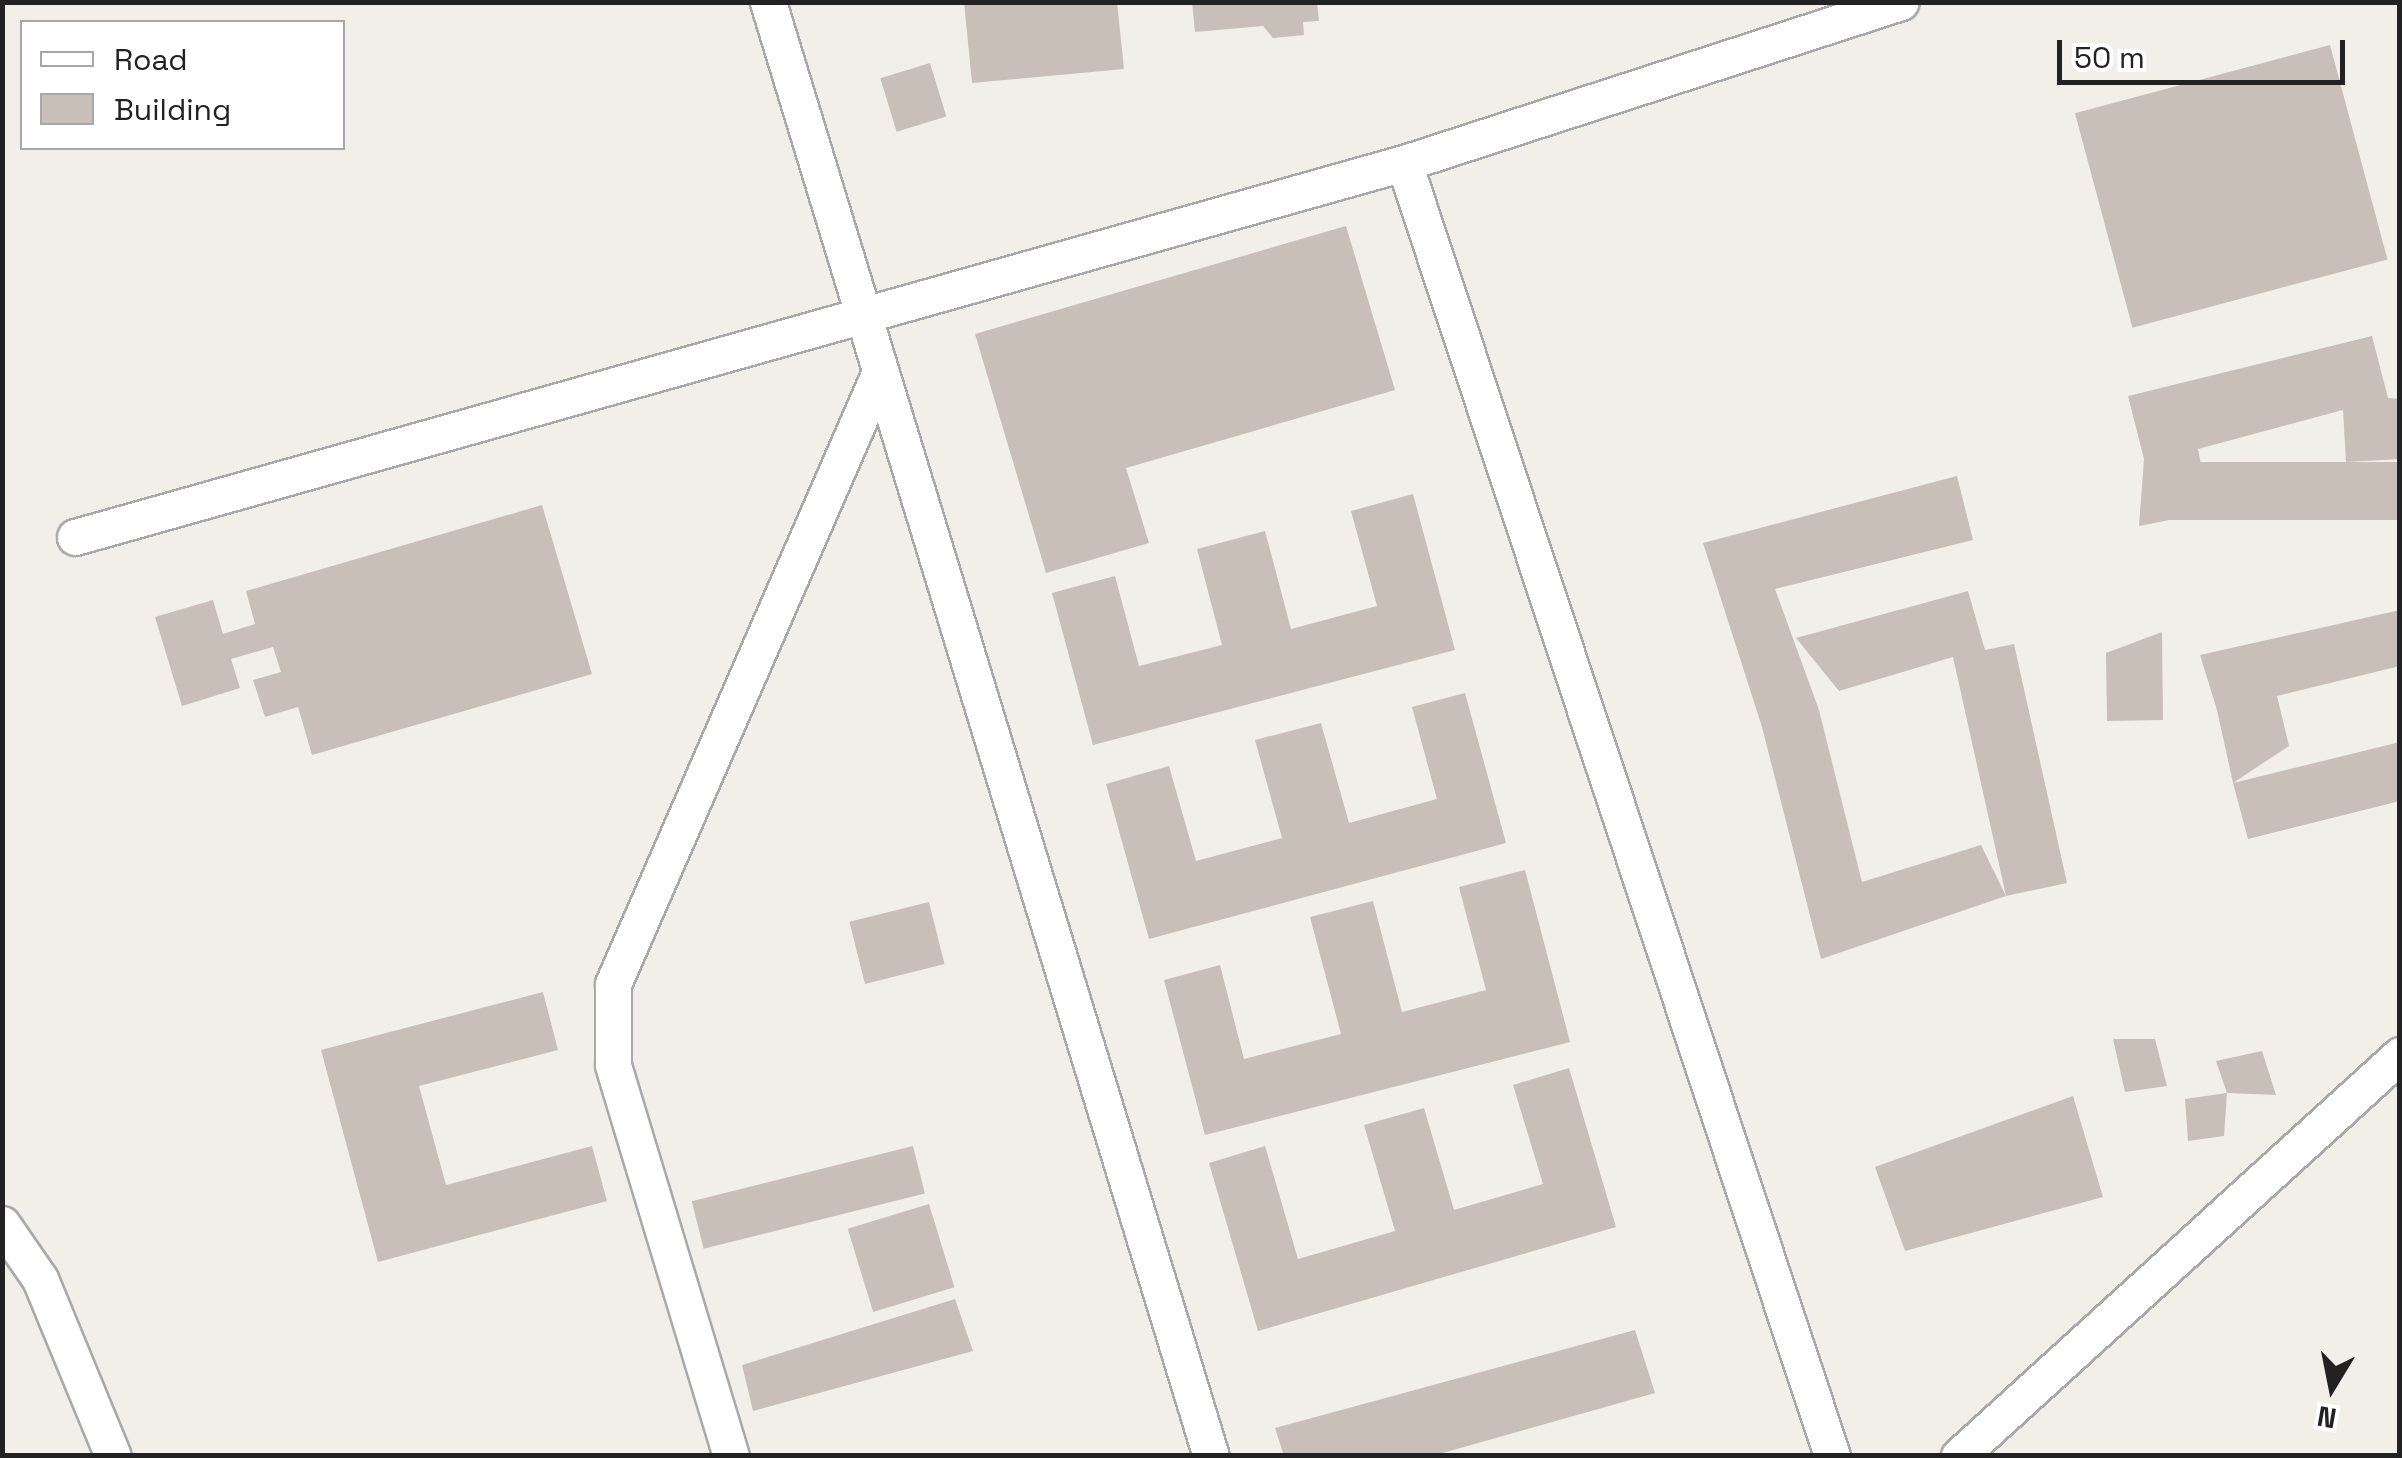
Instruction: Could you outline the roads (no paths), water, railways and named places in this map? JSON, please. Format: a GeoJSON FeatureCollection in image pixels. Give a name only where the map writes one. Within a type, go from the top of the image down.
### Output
{"type":"FeatureCollection","features":[{"type":"Feature","properties":{"kind":"street"},"geometry":{"type":"LineString","coordinates":[[768,2],[1212,1456]]}},
{"type":"Feature","properties":{"kind":"street"},"geometry":{"type":"LineString","coordinates":[[75,537],[861,312],[1404,163],[1901,2]]}},
{"type":"Feature","properties":{"kind":"street"},"geometry":{"type":"LineString","coordinates":[[1404,163],[1832,1456]]}},
{"type":"Feature","properties":{"kind":"street"},"geometry":{"type":"LineString","coordinates":[[731,1456],[613,1064],[613,984],[880,372]]}},
{"type":"Feature","properties":{"kind":"street"},"geometry":{"type":"LineString","coordinates":[[1959,1456],[2400,1055]]}},
{"type":"Feature","properties":{"kind":"street"},"geometry":{"type":"LineString","coordinates":[[2,1224],[40,1279],[112,1456]]}}]}
